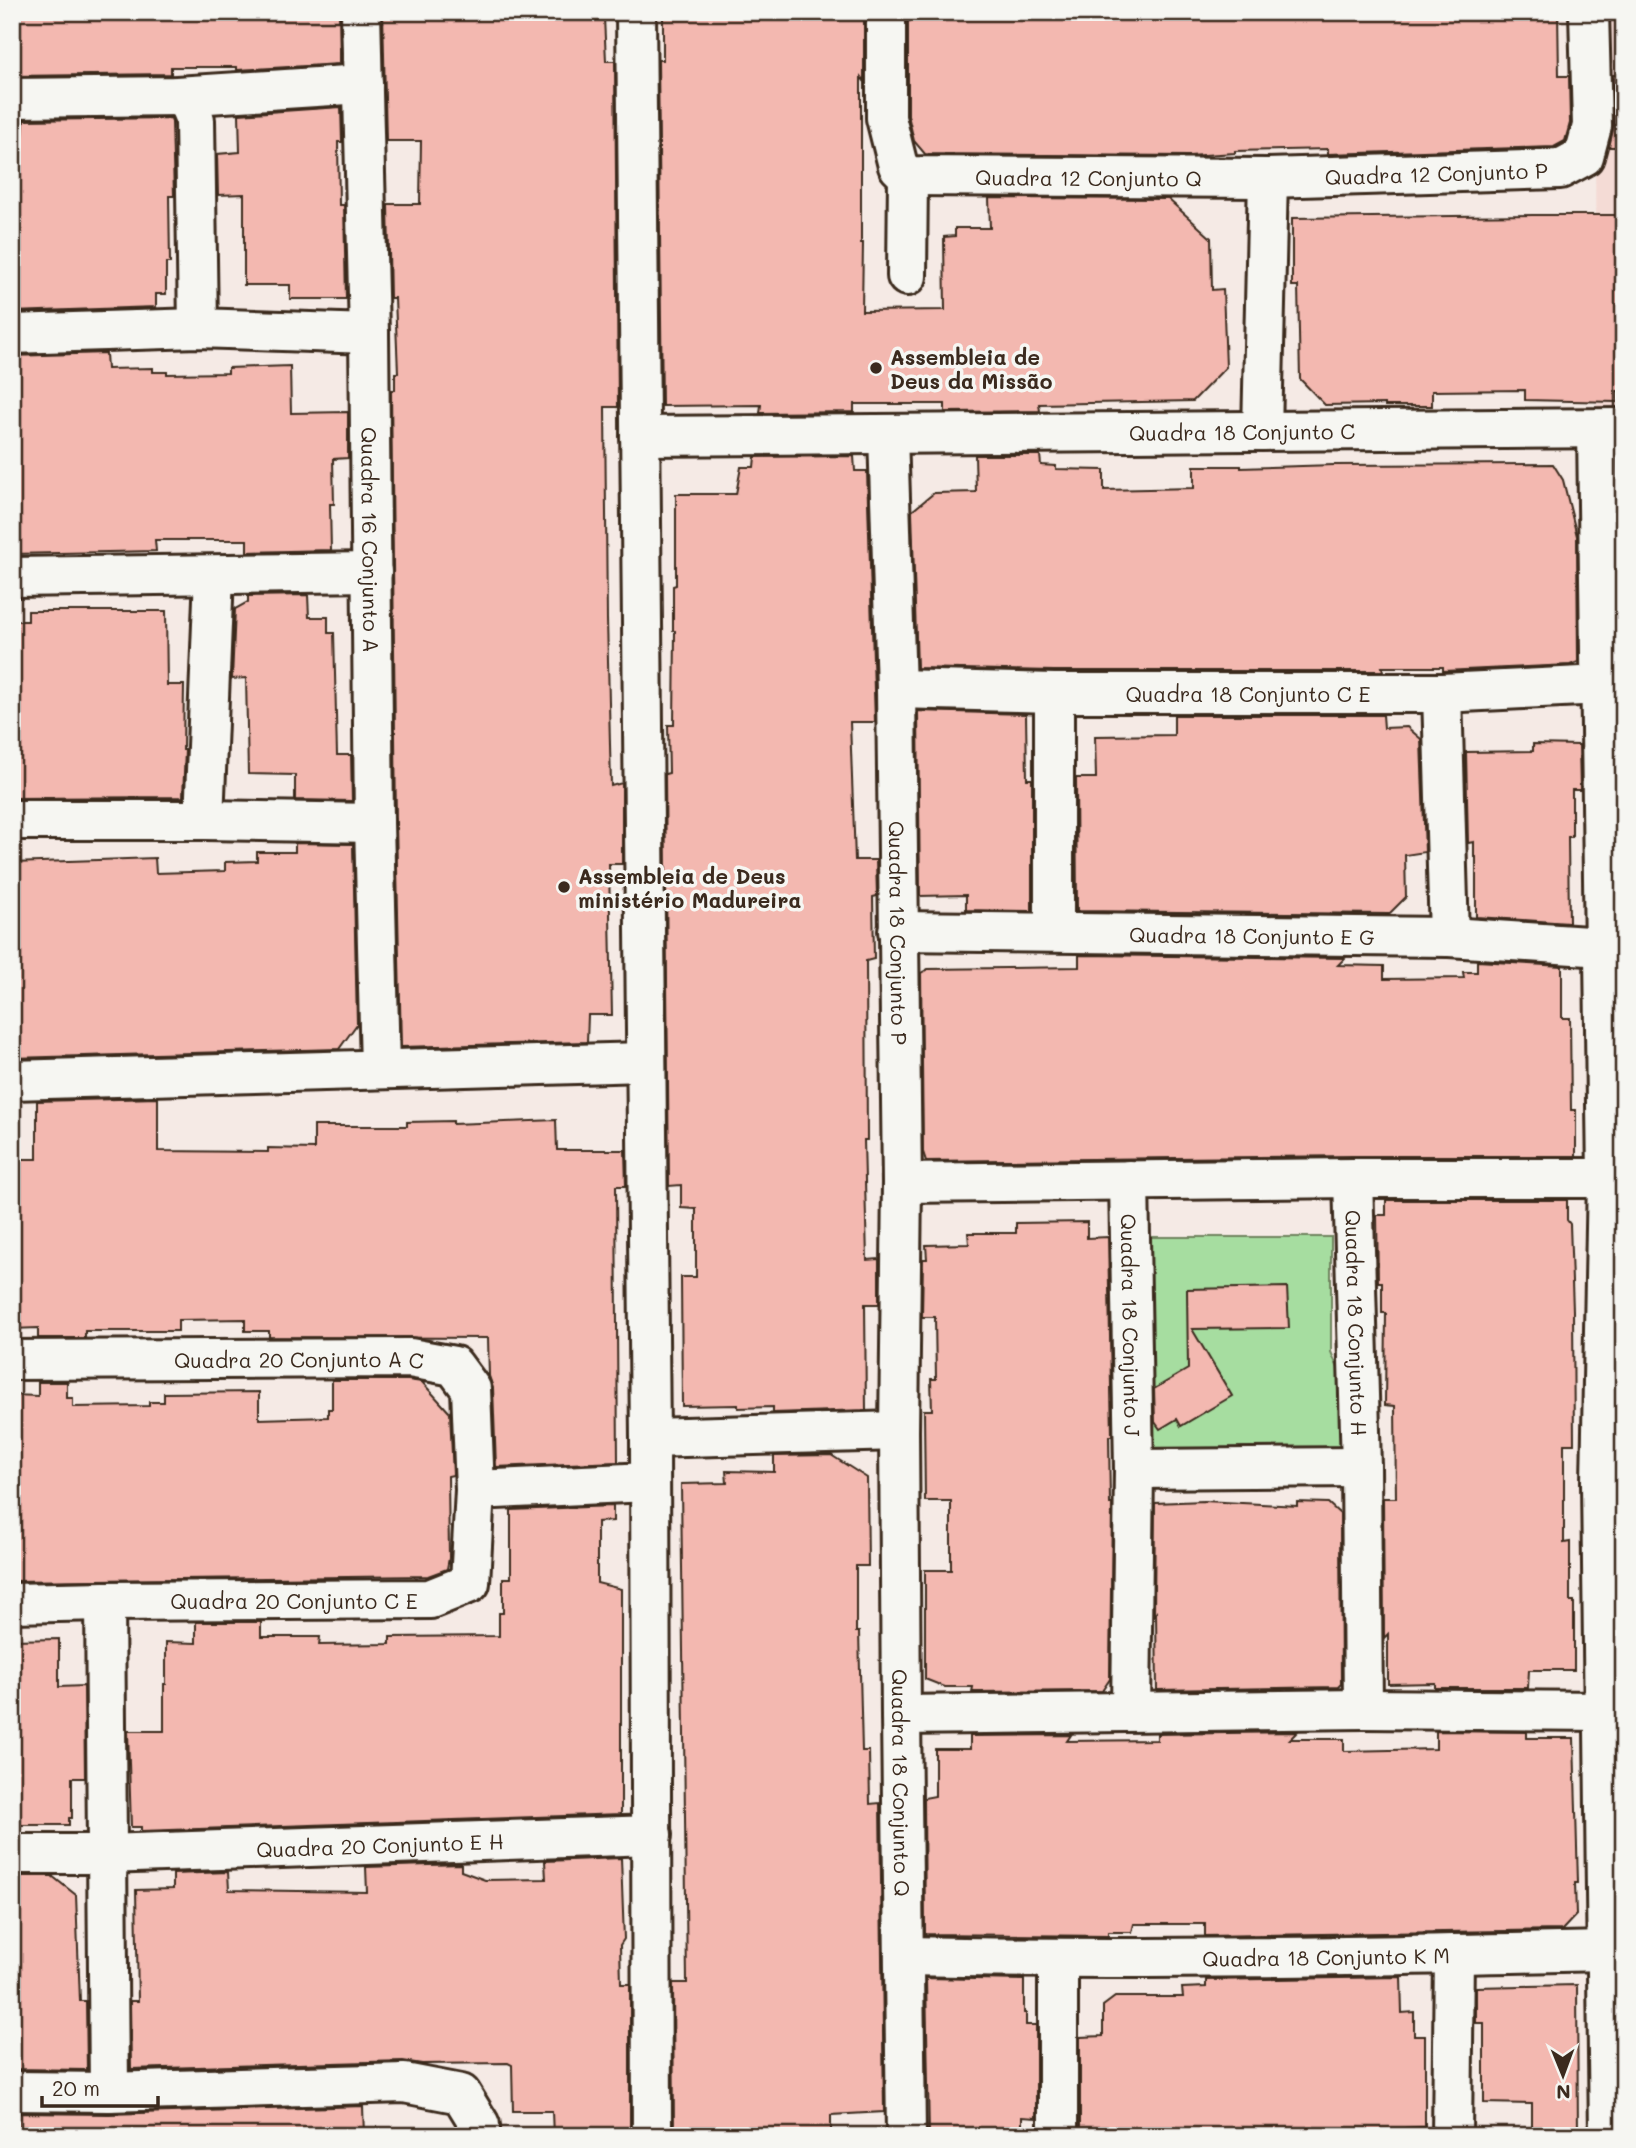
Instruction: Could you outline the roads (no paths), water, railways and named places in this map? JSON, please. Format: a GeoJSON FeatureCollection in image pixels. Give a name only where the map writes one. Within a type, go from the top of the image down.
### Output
{"type":"FeatureCollection","features":[{"type":"Feature","properties":{"kind":"street","name":"Quadra 16 Conjunto A"},"geometry":{"type":"LineString","coordinates":[[361,12],[369,334],[374,823],[380,1068]]}},
{"type":"Feature","properties":{"kind":"street"},"geometry":{"type":"LineString","coordinates":[[636,12],[650,1438],[652,2136]]}},
{"type":"Feature","properties":{"kind":"street"},"geometry":{"type":"LineString","coordinates":[[886,12],[886,118],[898,166],[908,176],[907,276]]}},
{"type":"Feature","properties":{"kind":"street","name":"Quadra 12 Conjunto P"},"geometry":{"type":"LineString","coordinates":[[1268,178],[1560,169],[1584,156],[1592,126],[1590,12]]}},
{"type":"Feature","properties":{"kind":"street"},"geometry":{"type":"LineString","coordinates":[[12,98],[177,96],[363,83]]}},
{"type":"Feature","properties":{"kind":"street"},"geometry":{"type":"LineString","coordinates":[[177,96],[188,103],[195,120],[198,328]]}},
{"type":"Feature","properties":{"kind":"street","name":"Quadra 12 Conjunto Q"},"geometry":{"type":"LineString","coordinates":[[908,176],[1268,178]]}},
{"type":"Feature","properties":{"kind":"street"},"geometry":{"type":"LineString","coordinates":[[1262,431],[1268,178]]}},
{"type":"Feature","properties":{"kind":"street"},"geometry":{"type":"LineString","coordinates":[[12,334],[198,328],[369,334]]}},
{"type":"Feature","properties":{"kind":"street"},"geometry":{"type":"LineString","coordinates":[[1609,2136],[1605,1711],[1613,1431],[1606,1178],[1602,685],[1611,429]]}},
{"type":"Feature","properties":{"kind":"street","name":"Quadra 18 Conjunto C"},"geometry":{"type":"LineString","coordinates":[[640,436],[1611,429]]}},
{"type":"Feature","properties":{"kind":"street","name":"Quadra 18 Conjunto P"},"geometry":{"type":"LineString","coordinates":[[888,434],[896,689],[902,1183],[899,1431]]}},
{"type":"Feature","properties":{"kind":"street"},"geometry":{"type":"LineString","coordinates":[[12,577],[372,572]]}},
{"type":"Feature","properties":{"kind":"street"},"geometry":{"type":"LineString","coordinates":[[204,820],[214,575]]}},
{"type":"Feature","properties":{"kind":"street","name":"Quadra 18 Conjunto C E"},"geometry":{"type":"LineString","coordinates":[[896,689],[1054,693],[1443,693],[1602,685]]}},
{"type":"Feature","properties":{"kind":"street"},"geometry":{"type":"LineString","coordinates":[[1054,693],[1054,932]]}},
{"type":"Feature","properties":{"kind":"street"},"geometry":{"type":"LineString","coordinates":[[1443,693],[1449,937]]}},
{"type":"Feature","properties":{"kind":"street"},"geometry":{"type":"LineString","coordinates":[[12,820],[374,823]]}},
{"type":"Feature","properties":{"kind":"street","name":"Quadra 18 Conjunto E G"},"geometry":{"type":"LineString","coordinates":[[898,931],[1449,937],[1604,947]]}},
{"type":"Feature","properties":{"kind":"street"},"geometry":{"type":"LineString","coordinates":[[12,1080],[645,1062]]}},
{"type":"Feature","properties":{"kind":"street","name":"Quadra 18 Conjunto H"},"geometry":{"type":"LineString","coordinates":[[1353,1178],[1363,1709]]}},
{"type":"Feature","properties":{"kind":"street"},"geometry":{"type":"LineString","coordinates":[[902,1183],[1606,1178]]}},
{"type":"Feature","properties":{"kind":"street","name":"Quadra 18 Conjunto J"},"geometry":{"type":"LineString","coordinates":[[1129,1180],[1134,1469],[1131,1711]]}},
{"type":"Feature","properties":{"kind":"street","name":"Quadra 20 Conjunto A C"},"geometry":{"type":"LineString","coordinates":[[12,1360],[410,1358],[454,1366],[471,1389],[475,1490]]}},
{"type":"Feature","properties":{"kind":"street"},"geometry":{"type":"LineString","coordinates":[[650,1438],[899,1431]]}},
{"type":"Feature","properties":{"kind":"street","name":"Quadra 18 Conjunto Q"},"geometry":{"type":"LineString","coordinates":[[899,1431],[906,2136]]}},
{"type":"Feature","properties":{"kind":"street"},"geometry":{"type":"LineString","coordinates":[[1134,1469],[1360,1467]]}},
{"type":"Feature","properties":{"kind":"street"},"geometry":{"type":"LineString","coordinates":[[475,1490],[649,1482]]}},
{"type":"Feature","properties":{"kind":"street","name":"Quadra 20 Conjunto C E"},"geometry":{"type":"LineString","coordinates":[[104,1601],[430,1600],[470,1583],[475,1490]]}},
{"type":"Feature","properties":{"kind":"street"},"geometry":{"type":"LineString","coordinates":[[12,1603],[104,1601],[109,2092]]}},
{"type":"Feature","properties":{"kind":"street"},"geometry":{"type":"LineString","coordinates":[[901,1715],[1363,1709],[1605,1711]]}},
{"type":"Feature","properties":{"kind":"street","name":"Quadra 20 Conjunto E H"},"geometry":{"type":"LineString","coordinates":[[12,1854],[106,1854],[652,1835]]}},
{"type":"Feature","properties":{"kind":"street"},"geometry":{"type":"LineString","coordinates":[[1454,1955],[1607,1951]]}},
{"type":"Feature","properties":{"kind":"street","name":"Quadra 18 Conjunto K M"},"geometry":{"type":"LineString","coordinates":[[904,1956],[1058,1959],[1454,1955],[1452,2136]]}},
{"type":"Feature","properties":{"kind":"street"},"geometry":{"type":"LineString","coordinates":[[1058,1959],[1058,2136]]}},
{"type":"Feature","properties":{"kind":"street"},"geometry":{"type":"LineString","coordinates":[[12,2091],[109,2092],[404,2082],[461,2094],[480,2125],[480,2136]]}},
{"type":"Feature","properties":{"kind":"place","name":"Assembleia de Deus da Missão"},"geometry":{"type":"Point","coordinates":[876,368]}},
{"type":"Feature","properties":{"kind":"place","name":"Assembleia de Deus ministério Madureira"},"geometry":{"type":"Point","coordinates":[564,887]}}]}
